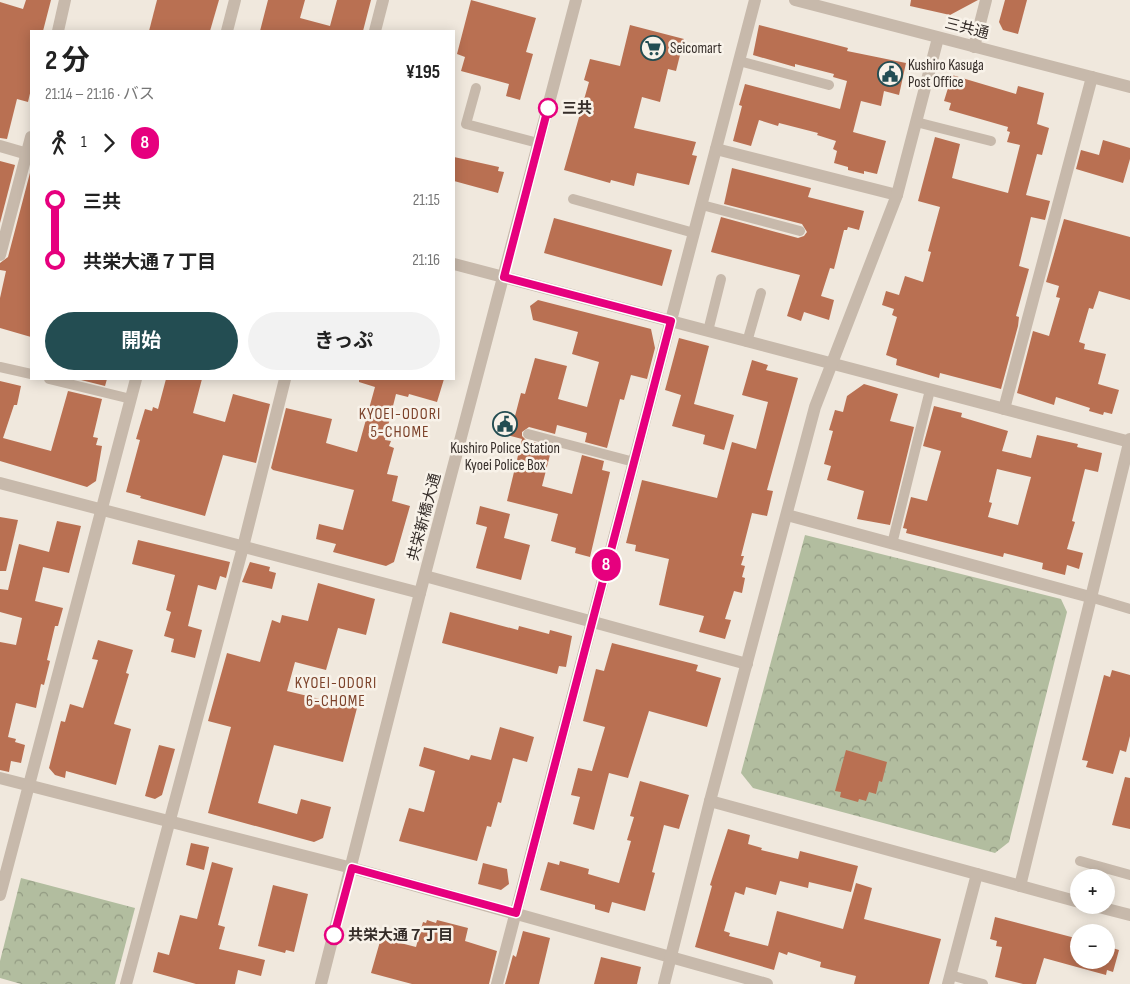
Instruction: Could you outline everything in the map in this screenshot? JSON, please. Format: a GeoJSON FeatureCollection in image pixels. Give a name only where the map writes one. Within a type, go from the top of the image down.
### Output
{"type":"FeatureCollection","features":[{"type":"Feature","properties":{"kind":"street"},"geometry":{"type":"LineString","coordinates":[[58,30],[65,0]]}},
{"type":"Feature","properties":{"kind":"street"},"geometry":{"type":"LineString","coordinates":[[227,30],[235,0]]}},
{"type":"Feature","properties":{"kind":"street"},"geometry":{"type":"LineString","coordinates":[[375,30],[383,0]]}},
{"type":"Feature","properties":{"kind":"street","name":"共栄新橋大通"},"geometry":{"type":"LineString","coordinates":[[321,984],[352,868],[420,593],[576,0]]}},
{"type":"Feature","properties":{"kind":"street"},"geometry":{"type":"LineString","coordinates":[[497,984],[755,0]]}},
{"type":"Feature","properties":{"kind":"street","name":"三共通"},"geometry":{"type":"LineString","coordinates":[[796,0],[1130,87]]}},
{"type":"Feature","properties":{"kind":"street"},"geometry":{"type":"LineString","coordinates":[[974,47],[986,0]]}},
{"type":"Feature","properties":{"kind":"street"},"geometry":{"type":"LineString","coordinates":[[664,984],[710,801],[815,407],[898,195],[938,38]]}},
{"type":"Feature","properties":{"kind":"street"},"geometry":{"type":"LineString","coordinates":[[1004,409],[1092,77]]}},
{"type":"Feature","properties":{"kind":"street"},"geometry":{"type":"LineString","coordinates":[[0,146],[29,154],[0,256]]}},
{"type":"Feature","properties":{"kind":"street"},"geometry":{"type":"LineString","coordinates":[[716,149],[898,195]]}},
{"type":"Feature","properties":{"kind":"street"},"geometry":{"type":"LineString","coordinates":[[455,264],[833,365],[1130,441],[1020,886]]}},
{"type":"Feature","properties":{"kind":"street"},"geometry":{"type":"LineString","coordinates":[[0,895],[136,380]]}},
{"type":"Feature","properties":{"kind":"street"},"geometry":{"type":"LineString","coordinates":[[126,984],[167,822],[243,547],[285,380]]}},
{"type":"Feature","properties":{"kind":"street"},"geometry":{"type":"LineString","coordinates":[[0,483],[420,593]]}},
{"type":"Feature","properties":{"kind":"street"},"geometry":{"type":"LineString","coordinates":[[787,515],[1090,597]]}},
{"type":"Feature","properties":{"kind":"street"},"geometry":{"type":"LineString","coordinates":[[425,576],[748,664]]}},
{"type":"Feature","properties":{"kind":"street"},"geometry":{"type":"LineString","coordinates":[[0,778],[352,868],[767,984]]}},
{"type":"Feature","properties":{"kind":"street"},"geometry":{"type":"LineString","coordinates":[[710,801],[1070,900]]}},
{"type":"Feature","properties":{"kind":"street"},"geometry":{"type":"LineString","coordinates":[[949,980],[977,874]]}},
{"type":"Feature","properties":{"kind":"street"},"geometry":{"type":"LineString","coordinates":[[1115,911],[1130,915]]}},
{"type":"Feature","properties":{"kind":"lane"},"geometry":{"type":"LineString","coordinates":[[739,61],[828,85]]}},
{"type":"Feature","properties":{"kind":"lane"},"geometry":{"type":"LineString","coordinates":[[476,88],[466,124],[538,143]]}},
{"type":"Feature","properties":{"kind":"lane"},"geometry":{"type":"LineString","coordinates":[[916,122],[991,141]]}},
{"type":"Feature","properties":{"kind":"lane"},"geometry":{"type":"LineString","coordinates":[[573,199],[694,233]]}},
{"type":"Feature","properties":{"kind":"lane"},"geometry":{"type":"LineString","coordinates":[[702,205],[800,231]]}},
{"type":"Feature","properties":{"kind":"lane"},"geometry":{"type":"LineString","coordinates":[[708,331],[721,279]]}},
{"type":"Feature","properties":{"kind":"lane"},"geometry":{"type":"LineString","coordinates":[[748,342],[761,293]]}},
{"type":"Feature","properties":{"kind":"lane"},"geometry":{"type":"LineString","coordinates":[[0,367],[30,374]]}},
{"type":"Feature","properties":{"kind":"lane"},"geometry":{"type":"LineString","coordinates":[[53,380],[131,399]]}},
{"type":"Feature","properties":{"kind":"lane"},"geometry":{"type":"LineString","coordinates":[[892,544],[930,390]]}},
{"type":"Feature","properties":{"kind":"lane"},"geometry":{"type":"LineString","coordinates":[[528,434],[634,462]]}},
{"type":"Feature","properties":{"kind":"lane"},"geometry":{"type":"LineString","coordinates":[[1090,597],[1129,607]]}},
{"type":"Feature","properties":{"kind":"lane"},"geometry":{"type":"LineString","coordinates":[[1080,862],[1130,875]]}},
{"type":"Feature","properties":{"kind":"lane"},"geometry":{"type":"LineString","coordinates":[[949,980],[983,984]]}},
{"type":"Feature","properties":{"kind":"green space"},"geometry":{"type":"Polygon","coordinates":[[[805,535],[1061,599],[1067,612],[1009,842],[995,853],[753,788],[741,773],[805,535]]]}},
{"type":"Feature","properties":{"kind":"green space"},"geometry":{"type":"Polygon","coordinates":[[[21,878],[135,908],[115,984],[21,984],[0,978],[0,961],[21,878]]]}},
{"type":"Feature","properties":{"kind":"building"},"geometry":{"type":"Polygon","coordinates":[[[26,0],[51,0],[43,30],[30,30],[30,93],[28,102],[17,99],[7,139],[0,138],[0,2],[23,9],[26,0]]]}},
{"type":"Feature","properties":{"kind":"building"},"geometry":{"type":"Polygon","coordinates":[[[157,0],[219,0],[210,30],[149,30],[157,0]]]}},
{"type":"Feature","properties":{"kind":"building"},"geometry":{"type":"Polygon","coordinates":[[[268,0],[305,0],[300,18],[330,26],[337,0],[371,0],[363,30],[260,30],[268,0]]]}},
{"type":"Feature","properties":{"kind":"building"},"geometry":{"type":"Polygon","coordinates":[[[471,0],[536,18],[526,52],[533,54],[520,100],[506,96],[509,84],[461,71],[465,57],[457,54],[471,0]]]}},
{"type":"Feature","properties":{"kind":"building"},"geometry":{"type":"Polygon","coordinates":[[[911,0],[978,0],[950,15],[910,6],[911,0]]]}},
{"type":"Feature","properties":{"kind":"building"},"geometry":{"type":"Polygon","coordinates":[[[1005,0],[1027,0],[1018,34],[1003,30],[999,22],[1005,0]]]}},
{"type":"Feature","properties":{"kind":"building"},"geometry":{"type":"Polygon","coordinates":[[[630,25],[684,39],[676,71],[668,69],[660,102],[642,97],[634,128],[696,142],[692,155],[697,156],[689,185],[637,173],[634,186],[611,180],[610,183],[564,170],[589,82],[584,80],[590,59],[620,66],[630,25]]]}},
{"type":"Feature","properties":{"kind":"building"},"geometry":{"type":"Polygon","coordinates":[[[759,25],[848,48],[847,51],[906,63],[899,95],[884,91],[881,106],[861,101],[853,132],[886,141],[877,174],[864,171],[864,174],[848,170],[848,167],[834,163],[837,151],[833,149],[836,141],[817,135],[818,133],[779,123],[778,126],[759,120],[751,146],[733,141],[742,106],[739,105],[745,84],[840,109],[847,81],[833,77],[834,74],[795,64],[795,67],[753,55],[759,25]]]}},
{"type":"Feature","properties":{"kind":"building"},"geometry":{"type":"Polygon","coordinates":[[[952,75],[1016,94],[1018,86],[1044,93],[1037,124],[1049,128],[1042,155],[1037,154],[1026,195],[1050,201],[1045,220],[1031,217],[1019,266],[1029,269],[1016,316],[1019,317],[1018,326],[1001,389],[940,373],[939,378],[896,365],[897,359],[886,355],[897,317],[892,315],[894,309],[882,305],[886,291],[899,295],[905,276],[923,282],[931,252],[928,251],[940,207],[918,201],[935,137],[960,144],[952,178],[1008,193],[1020,145],[1007,142],[1010,132],[1007,131],[1008,127],[949,110],[951,103],[944,101],[952,75]]]}},
{"type":"Feature","properties":{"kind":"building"},"geometry":{"type":"Polygon","coordinates":[[[1103,140],[1130,148],[1130,159],[1123,183],[1076,169],[1081,150],[1099,155],[1103,140]]]}},
{"type":"Feature","properties":{"kind":"building"},"geometry":{"type":"Polygon","coordinates":[[[455,157],[499,167],[498,171],[504,172],[498,193],[455,181],[455,157]]]}},
{"type":"Feature","properties":{"kind":"building"},"geometry":{"type":"Polygon","coordinates":[[[0,161],[15,165],[0,223],[0,161]]]}},
{"type":"Feature","properties":{"kind":"building"},"geometry":{"type":"Polygon","coordinates":[[[732,168],[811,188],[808,197],[864,211],[859,230],[848,227],[847,230],[844,230],[834,269],[830,268],[821,296],[834,300],[829,320],[804,312],[801,321],[787,316],[800,275],[711,252],[721,217],[798,238],[804,236],[807,232],[802,224],[724,204],[732,168]]]}},
{"type":"Feature","properties":{"kind":"building"},"geometry":{"type":"Polygon","coordinates":[[[30,173],[30,337],[0,328],[0,298],[6,271],[0,270],[0,263],[8,257],[30,173]]]}},
{"type":"Feature","properties":{"kind":"building"},"geometry":{"type":"Polygon","coordinates":[[[554,218],[672,250],[662,286],[544,253],[554,218]]]}},
{"type":"Feature","properties":{"kind":"building"},"geometry":{"type":"Polygon","coordinates":[[[1064,219],[1130,237],[1130,300],[1099,291],[1093,309],[1089,308],[1079,342],[1085,344],[1084,349],[1106,354],[1098,384],[1119,390],[1112,414],[1104,412],[1103,415],[1089,411],[1090,408],[1056,397],[1054,405],[1017,393],[1033,331],[1049,336],[1060,298],[1056,297],[1059,286],[1046,282],[1064,219]]]}},
{"type":"Feature","properties":{"kind":"building"},"geometry":{"type":"Polygon","coordinates":[[[538,300],[651,329],[655,348],[647,379],[631,375],[624,400],[620,399],[607,448],[585,442],[587,433],[557,425],[555,434],[529,427],[522,432],[522,436],[526,440],[552,447],[542,486],[572,494],[582,455],[604,461],[602,470],[610,472],[590,557],[575,553],[576,548],[551,541],[558,514],[507,501],[522,439],[496,432],[501,413],[515,416],[521,393],[525,394],[535,358],[567,366],[558,399],[587,407],[599,362],[572,354],[578,332],[533,320],[530,306],[538,300]]]}},
{"type":"Feature","properties":{"kind":"building"},"geometry":{"type":"Polygon","coordinates":[[[679,338],[709,346],[694,404],[734,415],[724,450],[703,444],[705,435],[672,426],[681,395],[665,390],[679,338]]]}},
{"type":"Feature","properties":{"kind":"building"},"geometry":{"type":"Polygon","coordinates":[[[752,360],[768,365],[766,370],[798,378],[767,490],[773,491],[767,516],[752,513],[741,556],[744,556],[741,565],[745,566],[742,577],[745,578],[742,593],[734,591],[725,619],[731,620],[725,639],[699,632],[704,616],[659,605],[669,559],[635,551],[636,545],[626,543],[642,480],[717,498],[732,442],[756,449],[768,402],[742,395],[752,360]]]}},
{"type":"Feature","properties":{"kind":"building"},"geometry":{"type":"Polygon","coordinates":[[[81,380],[107,380],[105,386],[81,380]]]}},
{"type":"Feature","properties":{"kind":"building"},"geometry":{"type":"Polygon","coordinates":[[[166,380],[202,380],[193,413],[225,422],[233,394],[270,404],[256,463],[223,455],[205,516],[140,498],[141,496],[126,492],[140,440],[136,439],[145,409],[152,411],[153,407],[158,409],[166,380]]]}},
{"type":"Feature","properties":{"kind":"building"},"geometry":{"type":"Polygon","coordinates":[[[359,380],[444,380],[437,402],[409,394],[408,397],[396,394],[385,440],[391,441],[389,446],[394,448],[387,474],[398,476],[392,501],[410,506],[394,562],[386,566],[333,552],[336,544],[316,539],[319,524],[343,530],[354,490],[271,468],[286,408],[332,419],[326,443],[357,452],[375,387],[359,382],[359,380]]]}},
{"type":"Feature","properties":{"kind":"building"},"geometry":{"type":"Polygon","coordinates":[[[0,381],[21,386],[17,405],[14,405],[3,438],[51,451],[68,391],[102,399],[93,437],[98,438],[96,445],[102,446],[96,481],[87,487],[0,461],[0,381]]]}},
{"type":"Feature","properties":{"kind":"building"},"geometry":{"type":"Polygon","coordinates":[[[864,384],[898,394],[890,421],[914,427],[890,525],[857,519],[864,491],[827,480],[831,466],[824,464],[833,431],[829,430],[835,410],[843,412],[847,396],[864,384]]]}},
{"type":"Feature","properties":{"kind":"building"},"geometry":{"type":"Polygon","coordinates":[[[934,406],[962,413],[961,417],[1008,431],[1002,451],[1031,458],[1037,435],[1078,444],[1077,447],[1102,453],[1098,472],[1085,469],[1072,521],[1075,522],[1067,549],[1083,553],[1079,569],[1067,565],[1065,575],[1042,569],[1043,563],[1004,553],[1003,557],[906,533],[907,529],[903,528],[911,497],[927,501],[941,451],[923,446],[934,406]],[[997,469],[989,502],[992,503],[988,517],[1018,525],[1031,477],[997,469]]]}},
{"type":"Feature","properties":{"kind":"building"},"geometry":{"type":"Polygon","coordinates":[[[480,506],[510,514],[504,538],[530,545],[521,580],[476,568],[487,527],[476,524],[480,506]]]}},
{"type":"Feature","properties":{"kind":"building"},"geometry":{"type":"Polygon","coordinates":[[[0,517],[18,520],[6,571],[0,571],[0,517]]]}},
{"type":"Feature","properties":{"kind":"building"},"geometry":{"type":"Polygon","coordinates":[[[57,521],[81,526],[69,573],[43,567],[35,601],[63,608],[58,626],[55,626],[47,660],[50,661],[44,685],[41,684],[36,708],[16,703],[8,737],[16,739],[15,742],[25,745],[21,763],[11,761],[9,772],[0,770],[0,642],[16,645],[22,618],[0,612],[0,589],[8,590],[19,544],[49,552],[57,521]]]}},
{"type":"Feature","properties":{"kind":"building"},"geometry":{"type":"Polygon","coordinates":[[[138,540],[230,562],[226,578],[220,576],[216,590],[198,585],[188,626],[202,630],[195,658],[171,652],[174,639],[164,636],[171,612],[166,610],[175,575],[132,564],[138,540]]]}},
{"type":"Feature","properties":{"kind":"building"},"geometry":{"type":"Polygon","coordinates":[[[250,562],[270,567],[269,571],[276,573],[272,589],[242,582],[250,562]]]}},
{"type":"Feature","properties":{"kind":"building"},"geometry":{"type":"Polygon","coordinates":[[[318,583],[375,599],[366,635],[338,628],[326,670],[295,662],[287,691],[357,708],[343,762],[274,745],[258,803],[297,814],[301,799],[331,807],[323,838],[314,842],[208,813],[231,727],[208,721],[227,653],[260,662],[272,620],[280,623],[282,615],[308,621],[318,583]]]}},
{"type":"Feature","properties":{"kind":"building"},"geometry":{"type":"Polygon","coordinates":[[[450,612],[518,630],[519,626],[549,634],[550,630],[572,636],[566,667],[559,666],[557,674],[442,643],[450,612]]]}},
{"type":"Feature","properties":{"kind":"building"},"geometry":{"type":"Polygon","coordinates":[[[98,640],[133,650],[126,673],[129,674],[114,724],[131,729],[116,785],[66,771],[65,778],[55,775],[49,768],[61,721],[65,722],[70,704],[83,708],[98,660],[92,659],[98,640]]]}},
{"type":"Feature","properties":{"kind":"building"},"geometry":{"type":"Polygon","coordinates":[[[612,643],[698,665],[696,671],[721,678],[707,727],[649,711],[628,778],[609,773],[594,830],[573,824],[580,797],[571,795],[578,768],[592,771],[605,727],[583,721],[596,669],[604,671],[612,643]]]}},
{"type":"Feature","properties":{"kind":"building"},"geometry":{"type":"Polygon","coordinates":[[[1112,670],[1130,675],[1130,736],[1126,752],[1120,750],[1113,774],[1086,767],[1088,761],[1082,760],[1104,675],[1110,677],[1112,670]]]}},
{"type":"Feature","properties":{"kind":"building"},"geometry":{"type":"Polygon","coordinates":[[[500,727],[534,737],[527,762],[513,758],[501,803],[498,802],[491,827],[487,826],[477,861],[399,841],[409,808],[424,812],[435,771],[419,766],[424,747],[469,760],[471,755],[491,760],[500,727]]]}},
{"type":"Feature","properties":{"kind":"building"},"geometry":{"type":"Polygon","coordinates":[[[159,745],[175,749],[162,795],[155,799],[145,796],[159,745]]]}},
{"type":"Feature","properties":{"kind":"building"},"geometry":{"type":"Polygon","coordinates":[[[846,750],[887,762],[882,782],[879,781],[876,794],[869,792],[866,801],[859,799],[858,802],[840,797],[841,792],[835,791],[846,750]]]}},
{"type":"Feature","properties":{"kind":"building"},"geometry":{"type":"Polygon","coordinates":[[[1125,777],[1130,778],[1130,829],[1112,825],[1125,777]]]}},
{"type":"Feature","properties":{"kind":"building"},"geometry":{"type":"Polygon","coordinates":[[[640,781],[689,795],[679,829],[664,825],[652,872],[655,873],[645,911],[612,902],[609,913],[595,909],[595,905],[540,890],[548,862],[559,865],[560,861],[589,869],[588,874],[619,883],[631,841],[627,840],[634,817],[630,816],[640,781]]]}},
{"type":"Feature","properties":{"kind":"building"},"geometry":{"type":"Polygon","coordinates":[[[728,829],[750,835],[748,844],[762,848],[761,850],[798,859],[800,851],[858,866],[851,892],[809,882],[808,888],[780,881],[776,895],[746,887],[744,895],[735,892],[724,931],[730,933],[729,936],[768,946],[777,911],[843,929],[856,883],[872,888],[864,919],[941,939],[929,984],[854,984],[856,976],[820,967],[821,962],[788,952],[787,955],[779,952],[774,970],[695,947],[712,886],[710,885],[728,829]]]}},
{"type":"Feature","properties":{"kind":"building"},"geometry":{"type":"Polygon","coordinates":[[[191,843],[209,847],[204,870],[186,865],[191,843]]]}},
{"type":"Feature","properties":{"kind":"building"},"geometry":{"type":"Polygon","coordinates":[[[212,862],[233,868],[218,925],[225,927],[219,949],[265,960],[261,976],[238,970],[235,984],[196,984],[153,972],[158,952],[169,955],[180,915],[197,919],[212,862]]]}},
{"type":"Feature","properties":{"kind":"building"},"geometry":{"type":"Polygon","coordinates":[[[483,863],[507,869],[509,884],[501,890],[478,884],[483,863]]]}},
{"type":"Feature","properties":{"kind":"building"},"geometry":{"type":"Polygon","coordinates":[[[273,885],[308,894],[294,952],[286,950],[285,953],[258,946],[273,885]]]}},
{"type":"Feature","properties":{"kind":"building"},"geometry":{"type":"Polygon","coordinates":[[[995,917],[1070,937],[1070,965],[1044,958],[1036,984],[1023,984],[995,977],[1002,947],[996,946],[997,941],[990,939],[995,917]]]}},
{"type":"Feature","properties":{"kind":"building"},"geometry":{"type":"Polygon","coordinates":[[[427,920],[436,923],[437,920],[468,928],[465,941],[497,951],[489,984],[412,984],[371,973],[381,938],[416,947],[423,922],[426,923],[427,920]]]}},
{"type":"Feature","properties":{"kind":"building"},"geometry":{"type":"Polygon","coordinates":[[[523,931],[550,938],[539,984],[505,984],[513,955],[516,957],[523,931]]]}},
{"type":"Feature","properties":{"kind":"building"},"geometry":{"type":"Polygon","coordinates":[[[1115,949],[1119,950],[1115,965],[1115,949]]]}},
{"type":"Feature","properties":{"kind":"building"},"geometry":{"type":"Polygon","coordinates":[[[601,957],[641,967],[637,984],[594,984],[601,957]]]}},
{"type":"Feature","properties":{"kind":"building"},"geometry":{"type":"Polygon","coordinates":[[[1084,969],[1114,969],[1113,972],[1107,970],[1106,975],[1084,969]]]}},
{"type":"Feature","properties":{"kind":"bus line","name":"8"},"geometry":{"type":"LineString","coordinates":[[334,935],[352,868],[516,913],[671,321],[504,277],[548,108]]}},
{"type":"Feature","properties":{"kind":"place","name":"Seicomart"},"geometry":{"type":"Point","coordinates":[653,48]}},
{"type":"Feature","properties":{"kind":"place","name":"Kushiro Kasuga Post Office"},"geometry":{"type":"Point","coordinates":[890,74]}},
{"type":"Feature","properties":{"kind":"place","name":"三共"},"geometry":{"type":"Point","coordinates":[548,108]}},
{"type":"Feature","properties":{"kind":"place","name":"Kushiro Police Station Kyoei Police Box"},"geometry":{"type":"Point","coordinates":[505,424]}},
{"type":"Feature","properties":{"kind":"place","name":"共栄大通７丁目"},"geometry":{"type":"Point","coordinates":[334,935]}},
{"type":"Feature","properties":{"kind":"district","name":"KYOEI-ODORI 5-CHOME"},"geometry":{"type":"Point","coordinates":[400,422]}},
{"type":"Feature","properties":{"kind":"district","name":"KYOEI-ODORI 6-CHOME"},"geometry":{"type":"Point","coordinates":[336,691]}}]}
